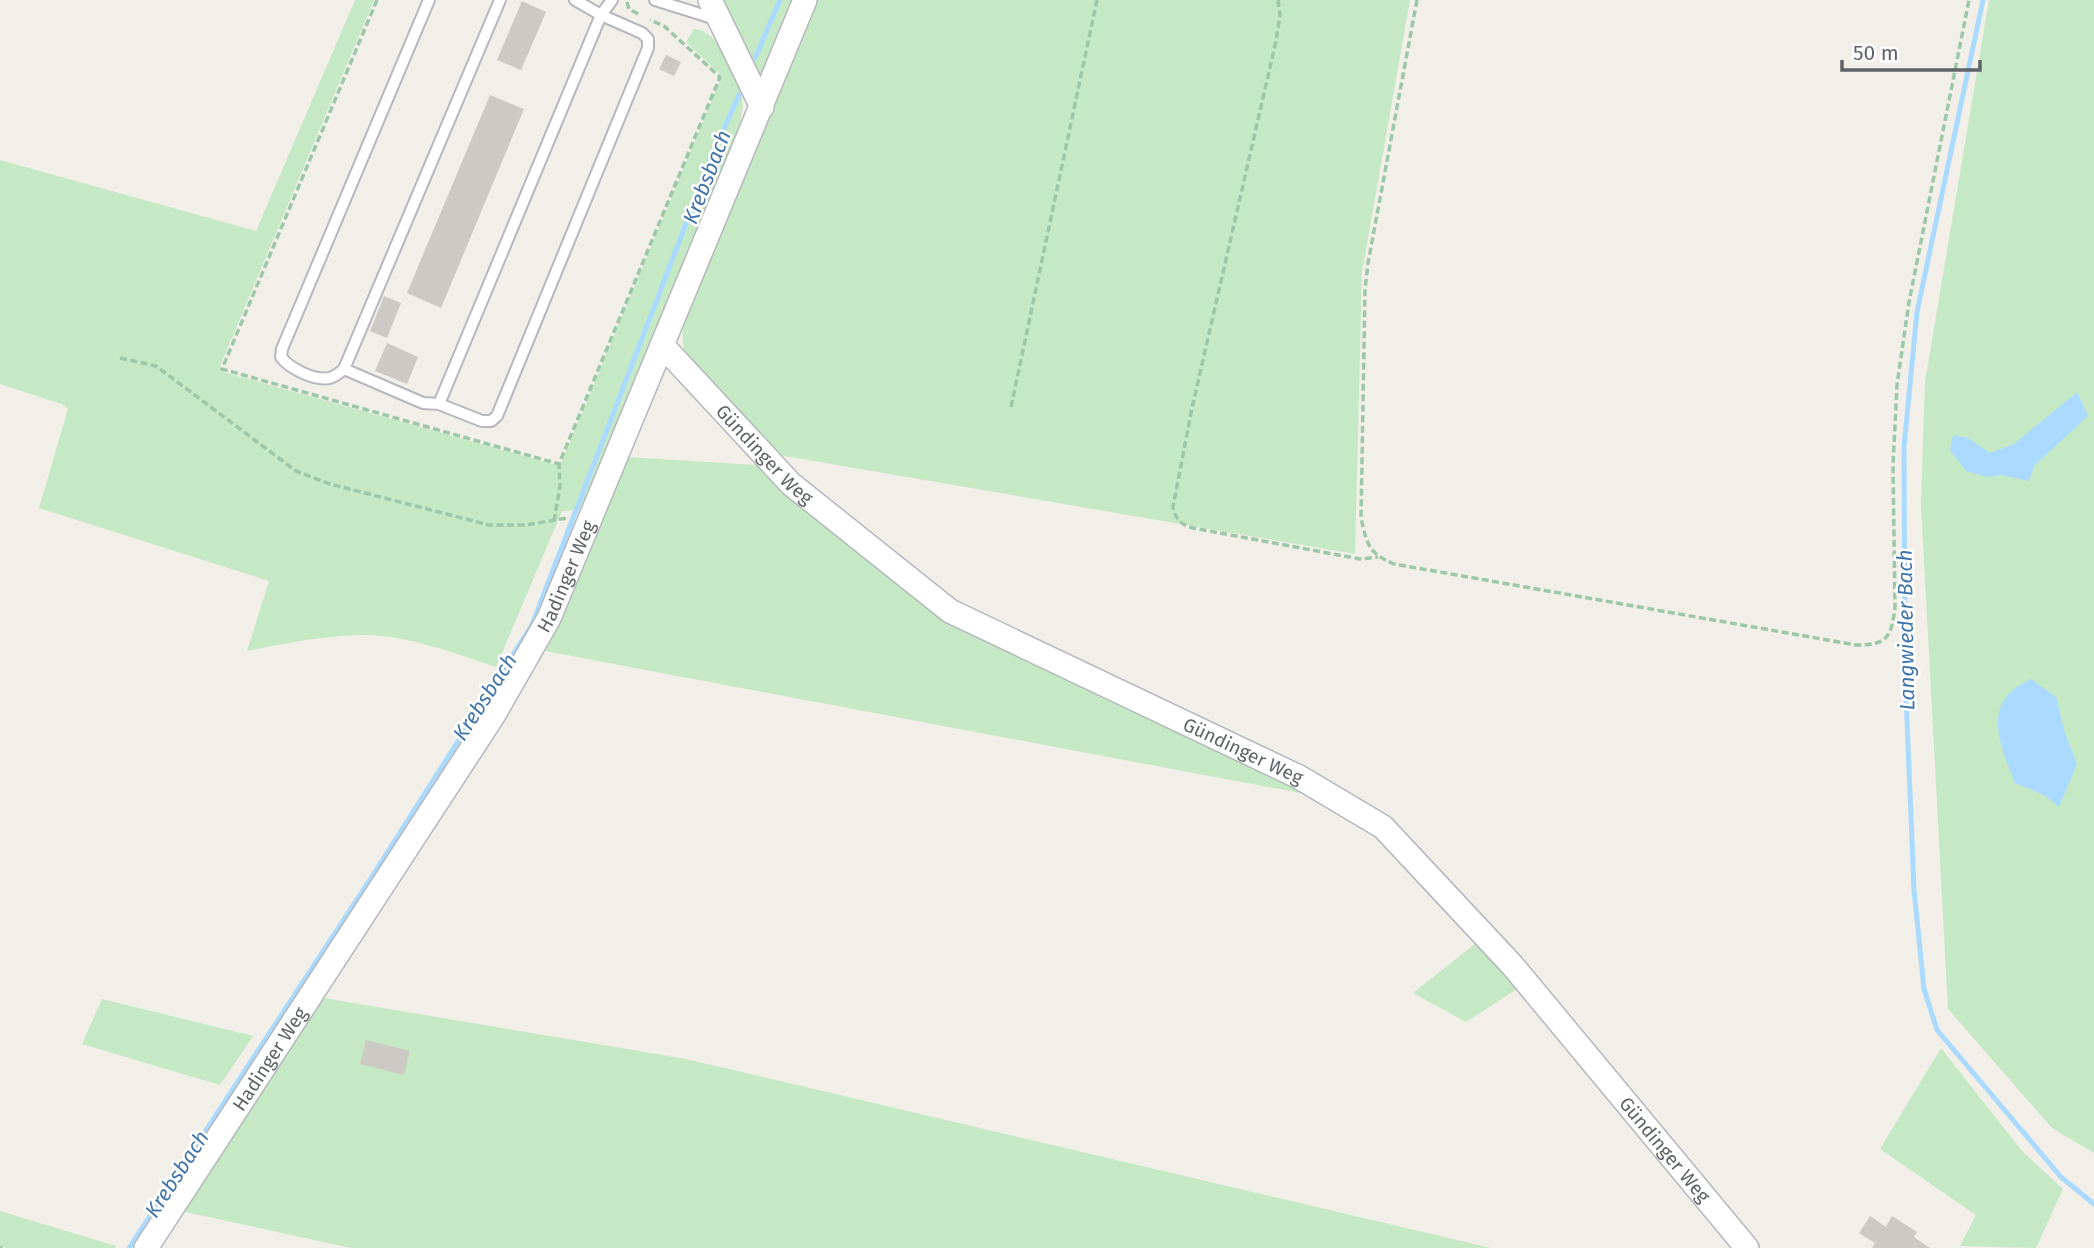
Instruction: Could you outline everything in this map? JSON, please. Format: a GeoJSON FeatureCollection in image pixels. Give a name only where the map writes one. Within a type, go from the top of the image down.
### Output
{"type":"FeatureCollection","features":[{"type":"Feature","properties":{"kind":"street","name":"Hadinger Weg"},"geometry":{"type":"LineString","coordinates":[[146,1248],[526,662],[549,618],[805,0]]}},
{"type":"Feature","properties":{"kind":"street"},"geometry":{"type":"LineString","coordinates":[[715,10],[762,107]]}},
{"type":"Feature","properties":{"kind":"street","name":"Gündinger Weg"},"geometry":{"type":"LineString","coordinates":[[662,345],[791,484],[950,611],[1298,777],[1383,827],[1512,965],[1747,1248]]}},
{"type":"Feature","properties":{"kind":"lane"},"geometry":{"type":"LineString","coordinates":[[429,0],[282,349],[281,357],[286,365],[320,379],[332,378],[344,369],[500,0]]}},
{"type":"Feature","properties":{"kind":"lane"},"geometry":{"type":"LineString","coordinates":[[344,369],[423,403],[439,404],[482,421],[491,421],[497,416],[648,48],[648,39],[642,33],[575,0]]}},
{"type":"Feature","properties":{"kind":"lane"},"geometry":{"type":"LineString","coordinates":[[439,404],[601,15],[612,0]]}},
{"type":"Feature","properties":{"kind":"lane"},"geometry":{"type":"LineString","coordinates":[[655,0],[715,10]]}},
{"type":"Feature","properties":{"kind":"path"},"geometry":{"type":"LineString","coordinates":[[377,0],[222,369],[559,464]]}},
{"type":"Feature","properties":{"kind":"path"},"geometry":{"type":"LineString","coordinates":[[120,358],[156,366],[296,471],[331,484],[489,525],[526,525],[557,520],[559,464],[720,77],[664,26],[629,9],[626,0]]}},
{"type":"Feature","properties":{"kind":"path"},"geometry":{"type":"LineString","coordinates":[[1011,407],[1097,0]]}},
{"type":"Feature","properties":{"kind":"path"},"geometry":{"type":"LineString","coordinates":[[1278,0],[1280,15],[1276,41],[1192,408],[1173,508],[1175,517],[1184,526],[1360,559],[1378,557]]}},
{"type":"Feature","properties":{"kind":"path"},"geometry":{"type":"LineString","coordinates":[[1417,0],[1365,289],[1361,518],[1369,547],[1378,557],[1394,564],[1856,645],[1872,645],[1885,640],[1892,630],[1895,608],[1893,465],[1897,385],[1909,302],[1969,0]]}},
{"type":"Feature","properties":{"kind":"green space"},"geometry":{"type":"Polygon","coordinates":[[[355,0],[374,0],[220,366],[223,372],[560,466],[722,76],[686,42],[694,29],[703,31],[719,45],[736,78],[742,98],[740,125],[587,510],[562,511],[496,667],[415,642],[382,636],[320,638],[247,651],[269,581],[39,508],[68,409],[62,404],[0,384],[0,160],[256,231],[355,0]]]}},
{"type":"Feature","properties":{"kind":"green space"},"geometry":{"type":"Polygon","coordinates":[[[719,0],[797,0],[762,87],[719,0]]]}},
{"type":"Feature","properties":{"kind":"green space"},"geometry":{"type":"Polygon","coordinates":[[[813,0],[1410,0],[1362,272],[1355,554],[773,454],[684,359],[682,320],[813,0]]]}},
{"type":"Feature","properties":{"kind":"green space"},"geometry":{"type":"Polygon","coordinates":[[[1989,0],[2094,0],[2094,1153],[2052,1128],[1948,1009],[1921,504],[1925,382],[1989,0]]]}},
{"type":"Feature","properties":{"kind":"green space"},"geometry":{"type":"Polygon","coordinates":[[[627,457],[756,465],[944,620],[1332,799],[545,651],[627,457]]]}},
{"type":"Feature","properties":{"kind":"green space"},"geometry":{"type":"Polygon","coordinates":[[[1480,940],[1520,987],[1466,1022],[1413,993],[1480,940]]]}},
{"type":"Feature","properties":{"kind":"green space"},"geometry":{"type":"Polygon","coordinates":[[[318,997],[686,1059],[1491,1248],[351,1248],[181,1211],[318,997]]]}},
{"type":"Feature","properties":{"kind":"green space"},"geometry":{"type":"Polygon","coordinates":[[[102,999],[253,1036],[220,1085],[82,1044],[102,999]]]}},
{"type":"Feature","properties":{"kind":"green space"},"geometry":{"type":"Polygon","coordinates":[[[1941,1048],[2022,1151],[2063,1189],[2036,1248],[1960,1246],[1976,1215],[1880,1149],[1941,1048]]]}},
{"type":"Feature","properties":{"kind":"green space"},"geometry":{"type":"Polygon","coordinates":[[[0,1211],[116,1246],[0,1248],[0,1211]]]}},
{"type":"Feature","properties":{"kind":"water"},"geometry":{"type":"Polygon","coordinates":[[[2077,392],[2088,416],[2034,466],[2029,481],[2001,475],[1987,477],[1966,471],[1950,450],[1953,435],[1968,438],[1990,453],[2014,444],[2077,392]]]}},
{"type":"Feature","properties":{"kind":"water"},"geometry":{"type":"Polygon","coordinates":[[[2031,679],[2056,697],[2065,733],[2077,764],[2059,807],[2044,795],[2015,783],[2000,738],[1999,711],[2005,699],[2015,688],[2031,679]]]}},
{"type":"Feature","properties":{"kind":"building"},"geometry":{"type":"Polygon","coordinates":[[[522,1],[546,12],[521,70],[497,60],[522,1]]]}},
{"type":"Feature","properties":{"kind":"building"},"geometry":{"type":"Polygon","coordinates":[[[666,55],[681,62],[674,76],[659,69],[666,55]]]}},
{"type":"Feature","properties":{"kind":"building"},"geometry":{"type":"Polygon","coordinates":[[[490,95],[524,109],[441,308],[407,293],[490,95]]]}},
{"type":"Feature","properties":{"kind":"building"},"geometry":{"type":"Polygon","coordinates":[[[384,296],[401,303],[387,338],[370,331],[384,296]]]}},
{"type":"Feature","properties":{"kind":"building"},"geometry":{"type":"Polygon","coordinates":[[[387,343],[418,357],[407,384],[375,371],[387,343]]]}},
{"type":"Feature","properties":{"kind":"building"},"geometry":{"type":"Polygon","coordinates":[[[366,1040],[410,1051],[404,1075],[360,1064],[366,1040]]]}},
{"type":"Feature","properties":{"kind":"building"},"geometry":{"type":"Polygon","coordinates":[[[1870,1216],[1886,1227],[1892,1216],[1917,1232],[1914,1237],[1930,1248],[1872,1248],[1875,1243],[1859,1233],[1870,1216]]]}},
{"type":"Feature","properties":{"kind":"waterway"},"geometry":{"type":"LineString","coordinates":[[755,58],[780,0]]}},
{"type":"Feature","properties":{"kind":"waterway","name":"Langwieder Bach"},"geometry":{"type":"LineString","coordinates":[[1983,0],[1917,312],[1904,447],[1905,672],[1914,890],[1924,989],[1937,1030],[2061,1177],[2094,1204]]}},
{"type":"Feature","properties":{"kind":"waterway","name":"Krebsbach"},"geometry":{"type":"LineString","coordinates":[[129,1248],[373,875],[532,625],[714,151],[739,95]]}}]}
